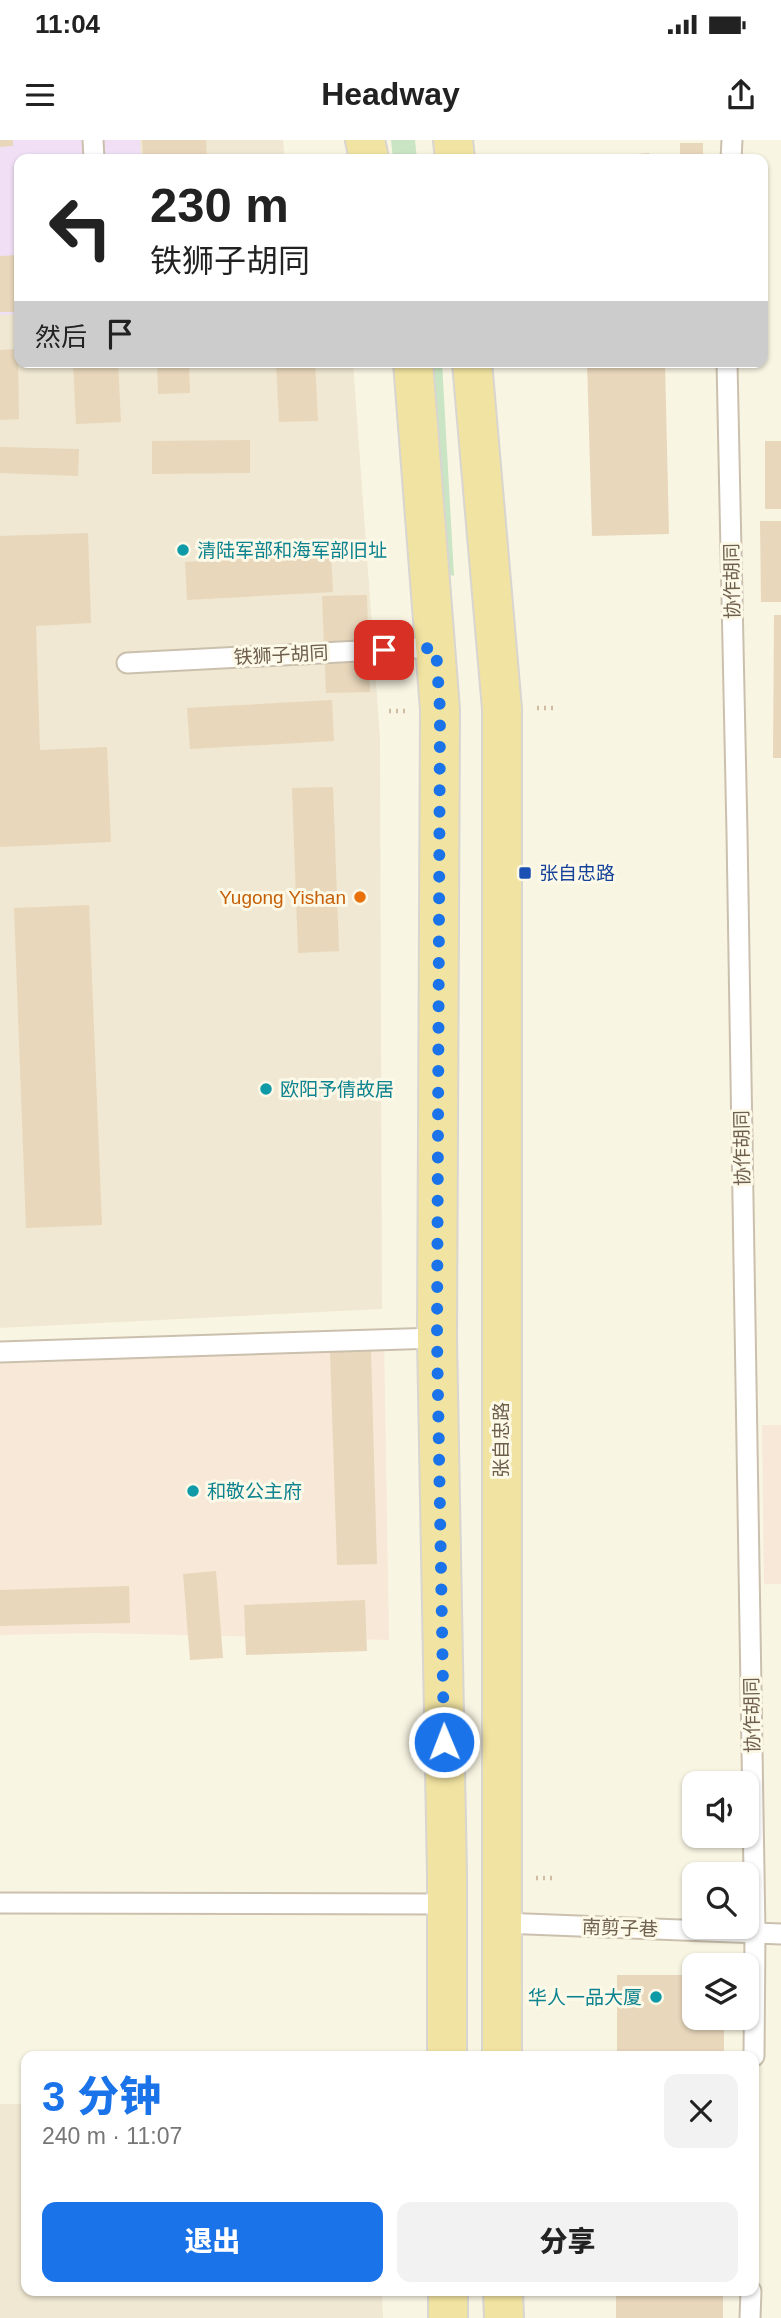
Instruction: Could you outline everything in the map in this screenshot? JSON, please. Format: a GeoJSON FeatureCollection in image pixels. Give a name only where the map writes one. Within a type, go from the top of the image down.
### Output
{"type":"FeatureCollection","features":[{"type":"Feature","properties":{"kind":"main road"},"geometry":{"type":"LineString","coordinates":[[413,368],[440,710],[437,1338],[447,2051]]}},
{"type":"Feature","properties":{"kind":"main road","name":"张自忠路"},"geometry":{"type":"LineString","coordinates":[[473,368],[502,709],[502,2051]]}},
{"type":"Feature","properties":{"kind":"main road"},"geometry":{"type":"LineString","coordinates":[[448,2296],[448,2318]]}},
{"type":"Feature","properties":{"kind":"main road"},"geometry":{"type":"LineString","coordinates":[[503,2296],[503,2318]]}},
{"type":"Feature","properties":{"kind":"lane","name":"协作胡同"},"geometry":{"type":"LineString","coordinates":[[727,368],[754,1862]]}},
{"type":"Feature","properties":{"kind":"lane","name":"铁狮子胡同"},"geometry":{"type":"LineString","coordinates":[[127,663],[436,648]]}},
{"type":"Feature","properties":{"kind":"lane"},"geometry":{"type":"LineString","coordinates":[[0,1352],[437,1338]]}},
{"type":"Feature","properties":{"kind":"lane"},"geometry":{"type":"LineString","coordinates":[[0,1903],[447,1904]]}},
{"type":"Feature","properties":{"kind":"lane","name":"南剪子巷"},"geometry":{"type":"LineString","coordinates":[[501,1923],[682,1930]]}},
{"type":"Feature","properties":{"kind":"lane","name":"南剪子巷"},"geometry":{"type":"LineString","coordinates":[[759,1933],[781,1934]]}},
{"type":"Feature","properties":{"kind":"lane","name":"协作胡同"},"geometry":{"type":"LineString","coordinates":[[754,2051],[755,1939]]}},
{"type":"Feature","properties":{"kind":"lane"},"geometry":{"type":"LineString","coordinates":[[750,2318],[751,2296]]}},
{"type":"Feature","properties":{"kind":"shaded area","name":"清陆军部和海军部旧址"},"geometry":{"type":"Polygon","coordinates":[[[0,140],[283,140],[284,154],[14,154],[14,368],[353,368],[380,738],[382,1309],[0,1328],[0,140]]]}},
{"type":"Feature","properties":{"kind":"shaded area"},"geometry":{"type":"Polygon","coordinates":[[[0,140],[140,140],[141,154],[14,154],[14,314],[0,315],[0,140]]]}},
{"type":"Feature","properties":{"kind":"shaded area","name":"和敬公主府"},"geometry":{"type":"Polygon","coordinates":[[[384,1337],[389,1640],[97,1633],[0,1635],[0,1349],[384,1337]]]}},
{"type":"Feature","properties":{"kind":"shaded area"},"geometry":{"type":"Polygon","coordinates":[[[762,1425],[781,1425],[781,1584],[764,1584],[762,1425]]]}},
{"type":"Feature","properties":{"kind":"shaded area"},"geometry":{"type":"Polygon","coordinates":[[[0,2104],[21,2104],[21,2296],[382,2296],[383,2318],[0,2318],[0,2104]]]}},
{"type":"Feature","properties":{"kind":"green space"},"geometry":{"type":"Polygon","coordinates":[[[391,140],[415,140],[416,154],[392,154],[391,140]]]}},
{"type":"Feature","properties":{"kind":"green space"},"geometry":{"type":"Polygon","coordinates":[[[427,368],[442,368],[454,576],[445,573],[427,368]]]}},
{"type":"Feature","properties":{"kind":"building"},"geometry":{"type":"Polygon","coordinates":[[[0,140],[13,140],[13,146],[0,147],[0,140]]]}},
{"type":"Feature","properties":{"kind":"building"},"geometry":{"type":"Polygon","coordinates":[[[142,140],[206,140],[207,154],[143,154],[142,140]]]}},
{"type":"Feature","properties":{"kind":"building"},"geometry":{"type":"Polygon","coordinates":[[[680,143],[703,143],[703,154],[680,154],[680,143]]]}},
{"type":"Feature","properties":{"kind":"building"},"geometry":{"type":"Polygon","coordinates":[[[14,255],[14,312],[0,312],[0,256],[14,255]]]}},
{"type":"Feature","properties":{"kind":"building"},"geometry":{"type":"Polygon","coordinates":[[[14,349],[14,368],[18,368],[19,419],[0,420],[0,350],[14,349]]]}},
{"type":"Feature","properties":{"kind":"building"},"geometry":{"type":"Polygon","coordinates":[[[73,368],[118,368],[121,422],[76,424],[73,368]]]}},
{"type":"Feature","properties":{"kind":"building"},"geometry":{"type":"Polygon","coordinates":[[[157,368],[189,368],[190,393],[158,394],[157,368]]]}},
{"type":"Feature","properties":{"kind":"building"},"geometry":{"type":"Polygon","coordinates":[[[276,368],[315,368],[318,421],[279,422],[276,368]]]}},
{"type":"Feature","properties":{"kind":"building"},"geometry":{"type":"Polygon","coordinates":[[[587,368],[665,368],[669,534],[592,536],[587,368]]]}},
{"type":"Feature","properties":{"kind":"building"},"geometry":{"type":"Polygon","coordinates":[[[250,440],[250,473],[152,474],[152,441],[250,440]]]}},
{"type":"Feature","properties":{"kind":"building"},"geometry":{"type":"Polygon","coordinates":[[[765,441],[781,441],[781,509],[765,509],[765,441]]]}},
{"type":"Feature","properties":{"kind":"building"},"geometry":{"type":"Polygon","coordinates":[[[0,447],[79,449],[78,476],[0,473],[0,447]]]}},
{"type":"Feature","properties":{"kind":"building"},"geometry":{"type":"Polygon","coordinates":[[[760,521],[781,521],[781,602],[761,602],[760,521]]]}},
{"type":"Feature","properties":{"kind":"building"},"geometry":{"type":"Polygon","coordinates":[[[88,533],[91,623],[36,626],[40,750],[107,747],[111,842],[0,847],[0,536],[88,533]]]}},
{"type":"Feature","properties":{"kind":"building"},"geometry":{"type":"Polygon","coordinates":[[[331,554],[333,592],[187,600],[185,562],[331,554]]]}},
{"type":"Feature","properties":{"kind":"building"},"geometry":{"type":"Polygon","coordinates":[[[367,595],[370,692],[326,693],[322,596],[367,595]]]}},
{"type":"Feature","properties":{"kind":"building"},"geometry":{"type":"Polygon","coordinates":[[[774,615],[781,615],[781,758],[773,758],[774,615]]]}},
{"type":"Feature","properties":{"kind":"building"},"geometry":{"type":"Polygon","coordinates":[[[332,700],[334,741],[190,749],[187,708],[332,700]]]}},
{"type":"Feature","properties":{"kind":"building"},"geometry":{"type":"Polygon","coordinates":[[[333,787],[339,951],[298,953],[292,788],[333,787]]]}},
{"type":"Feature","properties":{"kind":"building"},"geometry":{"type":"Polygon","coordinates":[[[89,905],[102,1225],[26,1228],[14,908],[89,905]]]}},
{"type":"Feature","properties":{"kind":"building"},"geometry":{"type":"Polygon","coordinates":[[[371,1351],[377,1564],[337,1565],[330,1352],[371,1351]]]}},
{"type":"Feature","properties":{"kind":"building"},"geometry":{"type":"Polygon","coordinates":[[[216,1571],[223,1658],[190,1660],[183,1574],[216,1571]]]}},
{"type":"Feature","properties":{"kind":"building"},"geometry":{"type":"Polygon","coordinates":[[[129,1586],[130,1623],[0,1626],[0,1590],[129,1586]]]}},
{"type":"Feature","properties":{"kind":"building"},"geometry":{"type":"Polygon","coordinates":[[[365,1600],[367,1651],[246,1655],[244,1605],[365,1600]]]}},
{"type":"Feature","properties":{"kind":"building","name":"华人一品大厦"},"geometry":{"type":"Polygon","coordinates":[[[617,1975],[682,1975],[682,2030],[724,2030],[724,2051],[617,2051],[617,1975]]]}},
{"type":"Feature","properties":{"kind":"building"},"geometry":{"type":"Polygon","coordinates":[[[616,2296],[723,2296],[723,2318],[616,2318],[616,2296]]]}},
{"type":"Feature","properties":{"kind":"place","name":"清陆军部和海军部旧址"},"geometry":{"type":"Point","coordinates":[183,550]}},
{"type":"Feature","properties":{"kind":"place","name":"张自忠路"},"geometry":{"type":"Point","coordinates":[525,873]}},
{"type":"Feature","properties":{"kind":"place","name":"Yugong Yishan"},"geometry":{"type":"Point","coordinates":[360,897]}},
{"type":"Feature","properties":{"kind":"place","name":"欧阳予倩故居"},"geometry":{"type":"Point","coordinates":[266,1089]}},
{"type":"Feature","properties":{"kind":"place","name":"和敬公主府"},"geometry":{"type":"Point","coordinates":[193,1491]}},
{"type":"Feature","properties":{"kind":"place","name":"华人一品大厦"},"geometry":{"type":"Point","coordinates":[656,1997]}},
{"type":"Feature","properties":{"kind":"route"},"geometry":{"type":"LineString","coordinates":[[384,650],[436,648],[440,710],[437,1338],[444,1742]]}}]}
